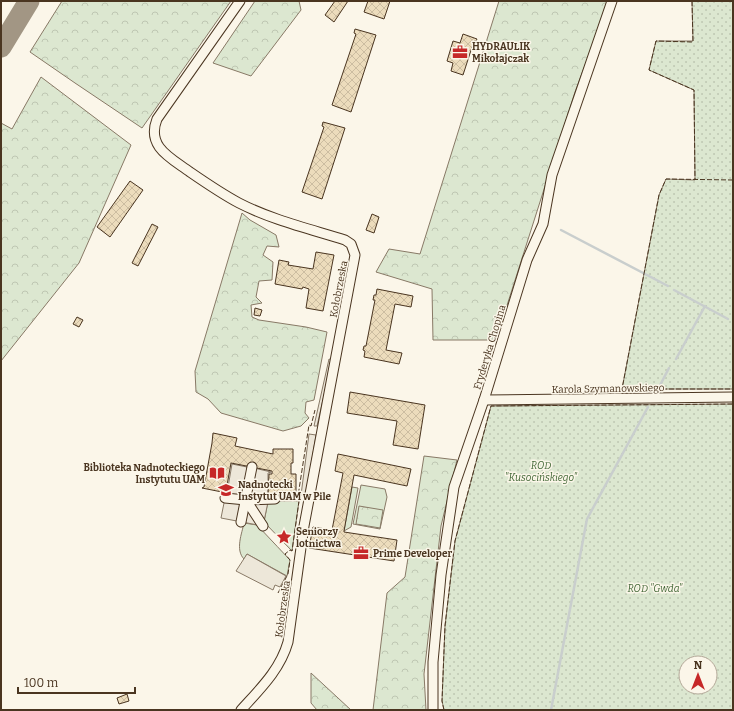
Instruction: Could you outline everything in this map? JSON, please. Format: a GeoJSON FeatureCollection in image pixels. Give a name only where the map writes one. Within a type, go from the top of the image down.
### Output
{"type":"FeatureCollection","features":[{"type":"Feature","properties":{"kind":"street","name":"Kołobrzeska"},"geometry":{"type":"LineString","coordinates":[[240,1],[158,119],[155,125],[154,134],[157,145],[167,155],[210,185],[238,202],[268,216],[345,240],[351,244],[356,255],[304,526],[288,642],[282,660],[274,672],[241,710]]}},
{"type":"Feature","properties":{"kind":"street","name":"Fryderyka Chopina"},"geometry":{"type":"LineString","coordinates":[[433,710],[434,662],[441,575],[454,487],[484,400],[527,260],[543,224],[552,175],[612,1]]}},
{"type":"Feature","properties":{"kind":"street","name":"Karola Szymanowskiego"},"geometry":{"type":"LineString","coordinates":[[484,400],[733,397]]}},
{"type":"Feature","properties":{"kind":"street"},"geometry":{"type":"LineString","coordinates":[[242,522],[252,467]]}},
{"type":"Feature","properties":{"kind":"street"},"geometry":{"type":"LineString","coordinates":[[225,498],[246,500],[275,499]]}},
{"type":"Feature","properties":{"kind":"street"},"geometry":{"type":"LineString","coordinates":[[246,500],[263,526]]}},
{"type":"Feature","properties":{"kind":"green space"},"geometry":{"type":"Polygon","coordinates":[[[62,1],[231,1],[142,128],[30,52],[62,1]]]}},
{"type":"Feature","properties":{"kind":"green space"},"geometry":{"type":"Polygon","coordinates":[[[255,1],[299,1],[301,10],[251,76],[213,63],[255,1]]]}},
{"type":"Feature","properties":{"kind":"green space"},"geometry":{"type":"Polygon","coordinates":[[[499,1],[609,1],[575,92],[496,340],[433,340],[432,289],[376,272],[389,249],[420,254],[499,1]]]}},
{"type":"Feature","properties":{"kind":"green space"},"geometry":{"type":"Polygon","coordinates":[[[692,1],[733,1],[733,389],[622,389],[659,195],[666,179],[695,180],[694,90],[649,70],[656,41],[693,41],[692,1]]]}},
{"type":"Feature","properties":{"kind":"green space"},"geometry":{"type":"Polygon","coordinates":[[[41,77],[131,145],[79,263],[1,361],[1,123],[12,129],[41,77]]]}},
{"type":"Feature","properties":{"kind":"green space"},"geometry":{"type":"Polygon","coordinates":[[[242,213],[250,220],[276,235],[279,247],[267,246],[263,255],[273,262],[272,280],[259,281],[256,297],[262,303],[251,305],[252,317],[259,320],[306,327],[327,332],[314,400],[306,402],[305,413],[309,418],[301,426],[283,431],[221,413],[208,399],[196,392],[195,371],[242,213]]]}},
{"type":"Feature","properties":{"kind":"green space"},"geometry":{"type":"Polygon","coordinates":[[[733,404],[733,710],[444,710],[442,701],[445,626],[455,541],[491,406],[733,404]]]}},
{"type":"Feature","properties":{"kind":"green space"},"geometry":{"type":"Polygon","coordinates":[[[424,456],[457,460],[441,526],[424,674],[426,710],[373,710],[387,593],[405,577],[424,456]]]}},
{"type":"Feature","properties":{"kind":"green space"},"geometry":{"type":"Polygon","coordinates":[[[361,485],[385,489],[387,497],[380,529],[353,524],[361,485]]]}},
{"type":"Feature","properties":{"kind":"green space"},"geometry":{"type":"Polygon","coordinates":[[[352,487],[358,488],[351,527],[344,531],[352,487]]]}},
{"type":"Feature","properties":{"kind":"green space"},"geometry":{"type":"Polygon","coordinates":[[[268,501],[299,501],[292,551],[264,522],[268,501]]]}},
{"type":"Feature","properties":{"kind":"green space"},"geometry":{"type":"Polygon","coordinates":[[[359,506],[383,510],[380,528],[356,524],[359,506]]]}},
{"type":"Feature","properties":{"kind":"green space"},"geometry":{"type":"Polygon","coordinates":[[[244,523],[257,525],[290,560],[287,576],[247,554],[244,559],[241,555],[240,546],[244,523]]]}},
{"type":"Feature","properties":{"kind":"green space"},"geometry":{"type":"Polygon","coordinates":[[[311,673],[351,710],[317,710],[311,703],[311,673]]]}},
{"type":"Feature","properties":{"kind":"shaded area"},"geometry":{"type":"Polygon","coordinates":[[[329,359],[332,360],[317,426],[314,426],[329,359]]]}},
{"type":"Feature","properties":{"kind":"shaded area"},"geometry":{"type":"Polygon","coordinates":[[[309,434],[316,435],[306,496],[301,495],[309,434]]]}},
{"type":"Feature","properties":{"kind":"shaded area"},"geometry":{"type":"Polygon","coordinates":[[[232,464],[247,467],[247,469],[254,468],[271,472],[268,473],[268,502],[263,526],[221,518],[232,464]]]}},
{"type":"Feature","properties":{"kind":"shaded area"},"geometry":{"type":"Polygon","coordinates":[[[247,554],[286,576],[280,587],[275,585],[273,590],[236,571],[247,554]]]}},
{"type":"Feature","properties":{"kind":"building"},"geometry":{"type":"Polygon","coordinates":[[[335,1],[348,1],[334,22],[325,15],[335,1]]]}},
{"type":"Feature","properties":{"kind":"building"},"geometry":{"type":"Polygon","coordinates":[[[368,1],[390,1],[384,19],[364,12],[368,1]]]}},
{"type":"Feature","properties":{"kind":"building"},"geometry":{"type":"Polygon","coordinates":[[[355,29],[376,35],[351,112],[332,105],[356,34],[354,33],[355,29]]]}},
{"type":"Feature","properties":{"kind":"building","name":"HYDRAULIK Mikołajczak"},"geometry":{"type":"Polygon","coordinates":[[[463,34],[477,39],[474,41],[463,75],[451,71],[453,63],[447,61],[453,41],[460,43],[463,34]]]}},
{"type":"Feature","properties":{"kind":"building"},"geometry":{"type":"Polygon","coordinates":[[[323,122],[345,128],[322,199],[302,192],[324,127],[322,126],[323,122]]]}},
{"type":"Feature","properties":{"kind":"building"},"geometry":{"type":"Polygon","coordinates":[[[130,181],[143,190],[110,237],[97,227],[130,181]]]}},
{"type":"Feature","properties":{"kind":"building"},"geometry":{"type":"Polygon","coordinates":[[[372,214],[379,217],[374,233],[366,230],[372,214]]]}},
{"type":"Feature","properties":{"kind":"building"},"geometry":{"type":"Polygon","coordinates":[[[152,224],[158,227],[138,266],[132,263],[152,224]]]}},
{"type":"Feature","properties":{"kind":"building"},"geometry":{"type":"Polygon","coordinates":[[[316,252],[334,255],[323,311],[306,308],[309,289],[275,284],[279,260],[289,262],[288,265],[313,269],[316,252]]]}},
{"type":"Feature","properties":{"kind":"building"},"geometry":{"type":"Polygon","coordinates":[[[377,289],[413,296],[411,307],[395,304],[386,350],[402,353],[399,364],[364,357],[365,351],[363,350],[364,346],[366,346],[375,300],[373,300],[377,289]]]}},
{"type":"Feature","properties":{"kind":"building"},"geometry":{"type":"Polygon","coordinates":[[[255,308],[262,310],[260,316],[254,315],[255,308]]]}},
{"type":"Feature","properties":{"kind":"building"},"geometry":{"type":"Polygon","coordinates":[[[77,317],[83,320],[79,327],[73,324],[77,317]]]}},
{"type":"Feature","properties":{"kind":"building"},"geometry":{"type":"Polygon","coordinates":[[[350,392],[425,405],[418,449],[393,445],[397,421],[347,413],[350,392]]]}},
{"type":"Feature","properties":{"kind":"building"},"geometry":{"type":"Polygon","coordinates":[[[213,433],[237,438],[235,446],[273,454],[273,449],[293,449],[291,474],[296,474],[296,496],[268,495],[269,474],[272,474],[272,471],[231,463],[226,491],[227,493],[202,488],[204,487],[213,433]]]}},
{"type":"Feature","properties":{"kind":"building"},"geometry":{"type":"Polygon","coordinates":[[[338,454],[411,469],[407,486],[354,475],[344,532],[397,540],[394,561],[309,548],[313,527],[332,530],[343,473],[335,471],[338,454]]]}},
{"type":"Feature","properties":{"kind":"building"},"geometry":{"type":"Polygon","coordinates":[[[127,694],[129,701],[119,704],[117,698],[127,694]]]}},
{"type":"Feature","properties":{"kind":"waterway"},"geometry":{"type":"LineString","coordinates":[[561,230],[668,286]]}},
{"type":"Feature","properties":{"kind":"waterway"},"geometry":{"type":"LineString","coordinates":[[674,290],[728,319]]}},
{"type":"Feature","properties":{"kind":"waterway"},"geometry":{"type":"LineString","coordinates":[[676,359],[705,306]]}},
{"type":"Feature","properties":{"kind":"waterway"},"geometry":{"type":"LineString","coordinates":[[657,391],[669,368]]}},
{"type":"Feature","properties":{"kind":"waterway"},"geometry":{"type":"LineString","coordinates":[[551,710],[587,519],[648,407]]}},
{"type":"Feature","properties":{"kind":"taxiway"},"geometry":{"type":"LineString","coordinates":[[1,47],[29,1]]}},
{"type":"Feature","properties":{"kind":"fence"},"geometry":{"type":"LineString","coordinates":[[692,1],[693,42],[656,41],[649,70],[694,90],[695,180]]}},
{"type":"Feature","properties":{"kind":"fence"},"geometry":{"type":"LineString","coordinates":[[733,180],[666,179],[659,195],[622,389],[733,389]]}},
{"type":"Feature","properties":{"kind":"fence"},"geometry":{"type":"LineString","coordinates":[[444,710],[442,701],[445,626],[455,541],[491,406],[733,404]]}},
{"type":"Feature","properties":{"kind":"fence"},"geometry":{"type":"LineString","coordinates":[[278,593],[288,574],[290,560],[285,554],[290,550],[292,551],[299,501],[297,501],[309,425],[311,426],[315,410]]}},
{"type":"Feature","properties":{"kind":"place","name":"HYDRAULIK Mikołajczak"},"geometry":{"type":"Point","coordinates":[460,52]}},
{"type":"Feature","properties":{"kind":"place","name":"Biblioteka Nadnoteckiego Instytutu UAM"},"geometry":{"type":"Point","coordinates":[217,473]}},
{"type":"Feature","properties":{"kind":"place","name":"Nadnotecki Instytut UAM w Pile"},"geometry":{"type":"Point","coordinates":[226,490]}},
{"type":"Feature","properties":{"kind":"place","name":"Seniorzy lotnictwa"},"geometry":{"type":"Point","coordinates":[284,537]}},
{"type":"Feature","properties":{"kind":"place","name":"Prime Developer"},"geometry":{"type":"Point","coordinates":[361,553]}},
{"type":"Feature","properties":{"kind":"park label","name":"ROD \"Kusocińskiego\""},"geometry":{"type":"Point","coordinates":[541,470]}},
{"type":"Feature","properties":{"kind":"park label","name":"ROD \"Gwda\""},"geometry":{"type":"Point","coordinates":[655,588]}}]}
